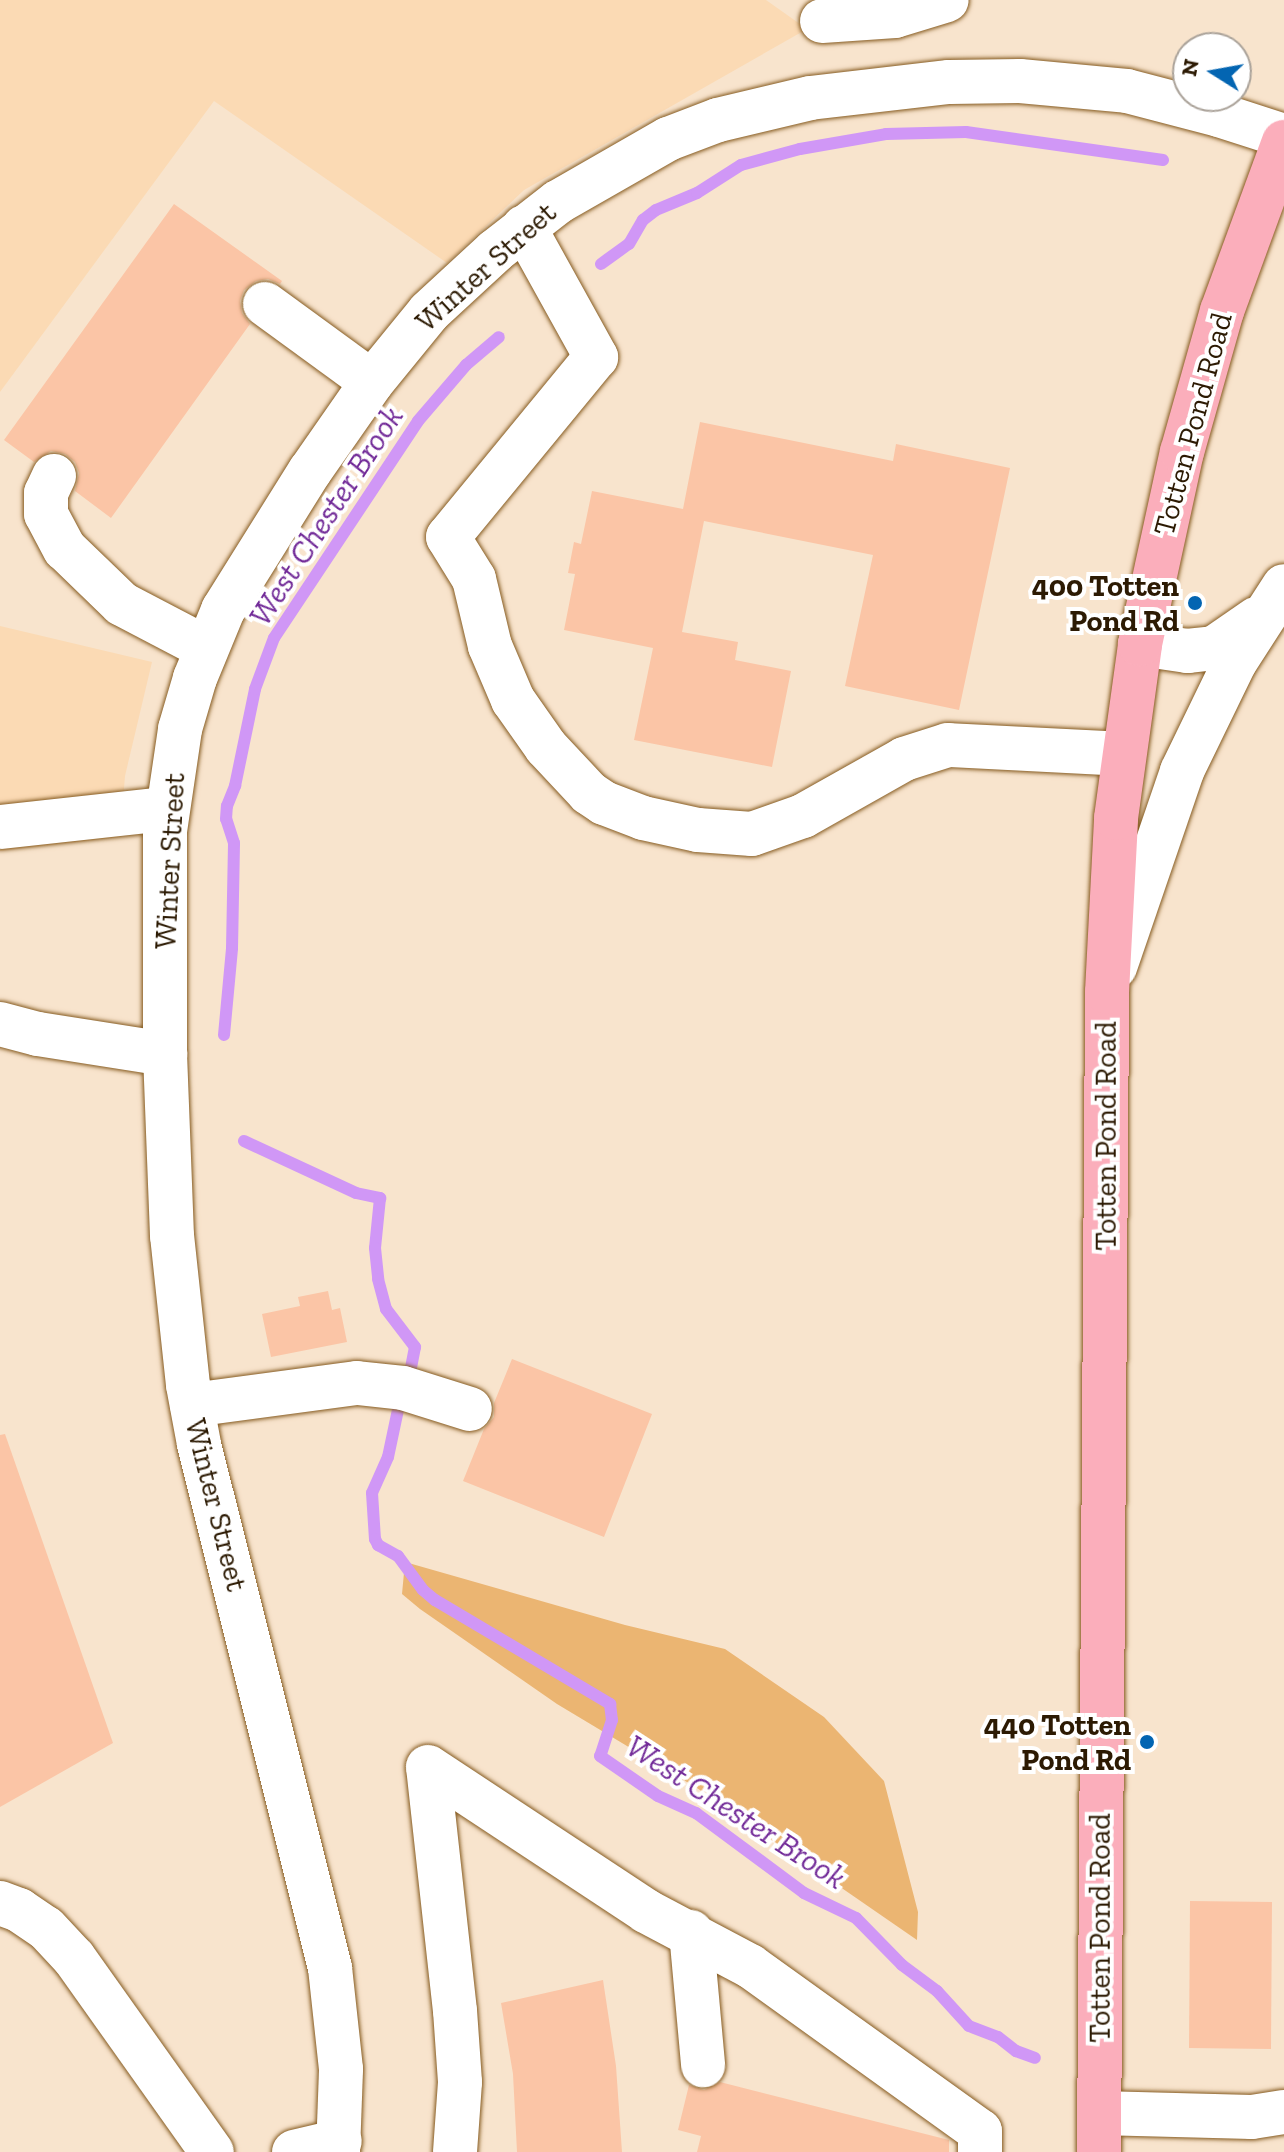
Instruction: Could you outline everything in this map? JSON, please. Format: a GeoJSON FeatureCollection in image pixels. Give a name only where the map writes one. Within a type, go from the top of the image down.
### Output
{"type":"FeatureCollection","features":[{"type":"Feature","properties":{"kind":"main road","name":"Totten Pond Road"},"geometry":{"type":"LineString","coordinates":[[1099,2132],[1107,992],[1111,890],[1123,754],[1140,644],[1165,522],[1202,380],[1246,242],[1284,142]]}},
{"type":"Feature","properties":{"kind":"street"},"geometry":{"type":"LineString","coordinates":[[822,21],[895,16],[947,0]]}},
{"type":"Feature","properties":{"kind":"street","name":"Winter Street"},"geometry":{"type":"LineString","coordinates":[[339,2146],[341,2069],[330,1968],[192,1405],[172,1236],[165,1054],[167,809],[180,729],[206,648],[246,570],[372,382],[429,312],[524,227],[615,166],[668,139],[765,107],[879,88],[949,82],[1076,84],[1167,100],[1284,136]]}},
{"type":"Feature","properties":{"kind":"street"},"geometry":{"type":"LineString","coordinates":[[524,227],[596,357],[448,537],[477,588],[490,646],[513,700],[546,747],[589,793],[604,803],[643,818],[698,830],[752,834],[803,816],[904,759],[948,745],[1123,754]]}},
{"type":"Feature","properties":{"kind":"street"},"geometry":{"type":"LineString","coordinates":[[265,304],[372,382]]}},
{"type":"Feature","properties":{"kind":"street"},"geometry":{"type":"LineString","coordinates":[[54,476],[46,493],[46,514],[65,549],[122,604],[206,648]]}},
{"type":"Feature","properties":{"kind":"street"},"geometry":{"type":"LineString","coordinates":[[1140,644],[1187,651],[1214,648],[1230,640],[1275,598]]}},
{"type":"Feature","properties":{"kind":"street"},"geometry":{"type":"LineString","coordinates":[[1107,992],[1182,771],[1218,693],[1275,598]]}},
{"type":"Feature","properties":{"kind":"street"},"geometry":{"type":"LineString","coordinates":[[0,827],[167,809]]}},
{"type":"Feature","properties":{"kind":"street"},"geometry":{"type":"LineString","coordinates":[[0,1024],[38,1034],[165,1054]]}},
{"type":"Feature","properties":{"kind":"street"},"geometry":{"type":"LineString","coordinates":[[192,1405],[357,1383],[403,1388],[470,1409]]}},
{"type":"Feature","properties":{"kind":"street"},"geometry":{"type":"LineString","coordinates":[[455,2152],[460,2082],[428,1767],[626,1898],[750,1966],[980,2131],[980,2152]]}},
{"type":"Feature","properties":{"kind":"street"},"geometry":{"type":"LineString","coordinates":[[0,1903],[19,1910],[46,1928],[74,1958],[212,2152]]}},
{"type":"Feature","properties":{"kind":"street"},"geometry":{"type":"LineString","coordinates":[[691,1932],[703,2065]]}},
{"type":"Feature","properties":{"kind":"street"},"geometry":{"type":"LineString","coordinates":[[1099,2132],[1284,2112]]}},
{"type":"Feature","properties":{"kind":"street"},"geometry":{"type":"LineString","coordinates":[[294,2152],[339,2146]]}},
{"type":"Feature","properties":{"kind":"shaded area"},"geometry":{"type":"Polygon","coordinates":[[[0,0],[766,0],[807,29],[524,190],[447,263],[214,101],[0,392],[0,0]]]}},
{"type":"Feature","properties":{"kind":"shaded area"},"geometry":{"type":"Polygon","coordinates":[[[0,626],[152,662],[125,776],[120,837],[0,851],[0,626]]]}},
{"type":"Feature","properties":{"kind":"shaded area"},"geometry":{"type":"Polygon","coordinates":[[[405,1562],[625,1625],[725,1649],[824,1717],[884,1781],[918,1912],[917,1940],[697,1788],[557,1704],[420,1609],[402,1594],[405,1562]]]}},
{"type":"Feature","properties":{"kind":"building"},"geometry":{"type":"Polygon","coordinates":[[[174,204],[282,281],[280,284],[268,279],[256,281],[244,290],[240,301],[242,313],[250,324],[111,518],[75,491],[79,473],[75,462],[65,454],[51,451],[34,462],[4,440],[174,204]]]}},
{"type":"Feature","properties":{"kind":"building"},"geometry":{"type":"Polygon","coordinates":[[[700,422],[893,461],[896,444],[1010,468],[959,710],[845,686],[873,555],[704,521],[682,632],[738,642],[735,660],[791,671],[772,767],[634,740],[653,648],[564,630],[575,574],[568,573],[574,542],[581,544],[592,491],[683,509],[700,422]]]}},
{"type":"Feature","properties":{"kind":"building"},"geometry":{"type":"Polygon","coordinates":[[[328,1291],[332,1310],[340,1308],[347,1342],[271,1357],[262,1314],[300,1306],[298,1297],[328,1291]]]}},
{"type":"Feature","properties":{"kind":"building"},"geometry":{"type":"Polygon","coordinates":[[[512,1359],[652,1414],[604,1537],[463,1481],[484,1429],[494,1417],[494,1403],[512,1359]]]}},
{"type":"Feature","properties":{"kind":"building"},"geometry":{"type":"Polygon","coordinates":[[[5,1434],[113,1743],[0,1807],[0,1435],[5,1434]]]}},
{"type":"Feature","properties":{"kind":"building"},"geometry":{"type":"Polygon","coordinates":[[[1190,1901],[1272,1902],[1271,2049],[1189,2048],[1190,1901]]]}},
{"type":"Feature","properties":{"kind":"building"},"geometry":{"type":"Polygon","coordinates":[[[603,1980],[616,2066],[622,2152],[517,2152],[513,2074],[501,2003],[603,1980]]]}},
{"type":"Feature","properties":{"kind":"building"},"geometry":{"type":"Polygon","coordinates":[[[720,2082],[949,2140],[949,2152],[697,2152],[701,2136],[678,2130],[689,2085],[704,2090],[720,2082]]]}},
{"type":"Feature","properties":{"kind":"waterway","name":"West Chester Brook"},"geometry":{"type":"LineString","coordinates":[[601,264],[629,244],[643,220],[656,210],[697,193],[741,165],[800,149],[886,134],[966,132],[1163,160]]}},
{"type":"Feature","properties":{"kind":"waterway","name":"West Chester Brook"},"geometry":{"type":"LineString","coordinates":[[224,1035],[232,948],[234,843],[226,819],[227,806],[235,786],[255,689],[274,638],[418,421],[466,365],[499,337]]}},
{"type":"Feature","properties":{"kind":"waterway","name":"West Chester Brook"},"geometry":{"type":"LineString","coordinates":[[244,1141],[356,1193],[380,1198],[375,1248],[378,1279],[386,1309],[415,1347],[410,1373]]}},
{"type":"Feature","properties":{"kind":"waterway","name":"West Chester Brook"},"geometry":{"type":"LineString","coordinates":[[399,1405],[388,1457],[372,1493],[378,1545],[398,1556],[423,1590],[435,1600],[610,1704],[612,1720],[600,1756],[658,1796],[696,1813],[804,1893],[856,1918],[902,1965],[937,1991],[969,2026],[998,2037],[1016,2051],[1035,2058]]}},
{"type":"Feature","properties":{"kind":"place","name":"400 Totten Pond Rd"},"geometry":{"type":"Point","coordinates":[1195,603]}},
{"type":"Feature","properties":{"kind":"place","name":"440 Totten Pond Rd"},"geometry":{"type":"Point","coordinates":[1147,1742]}}]}
